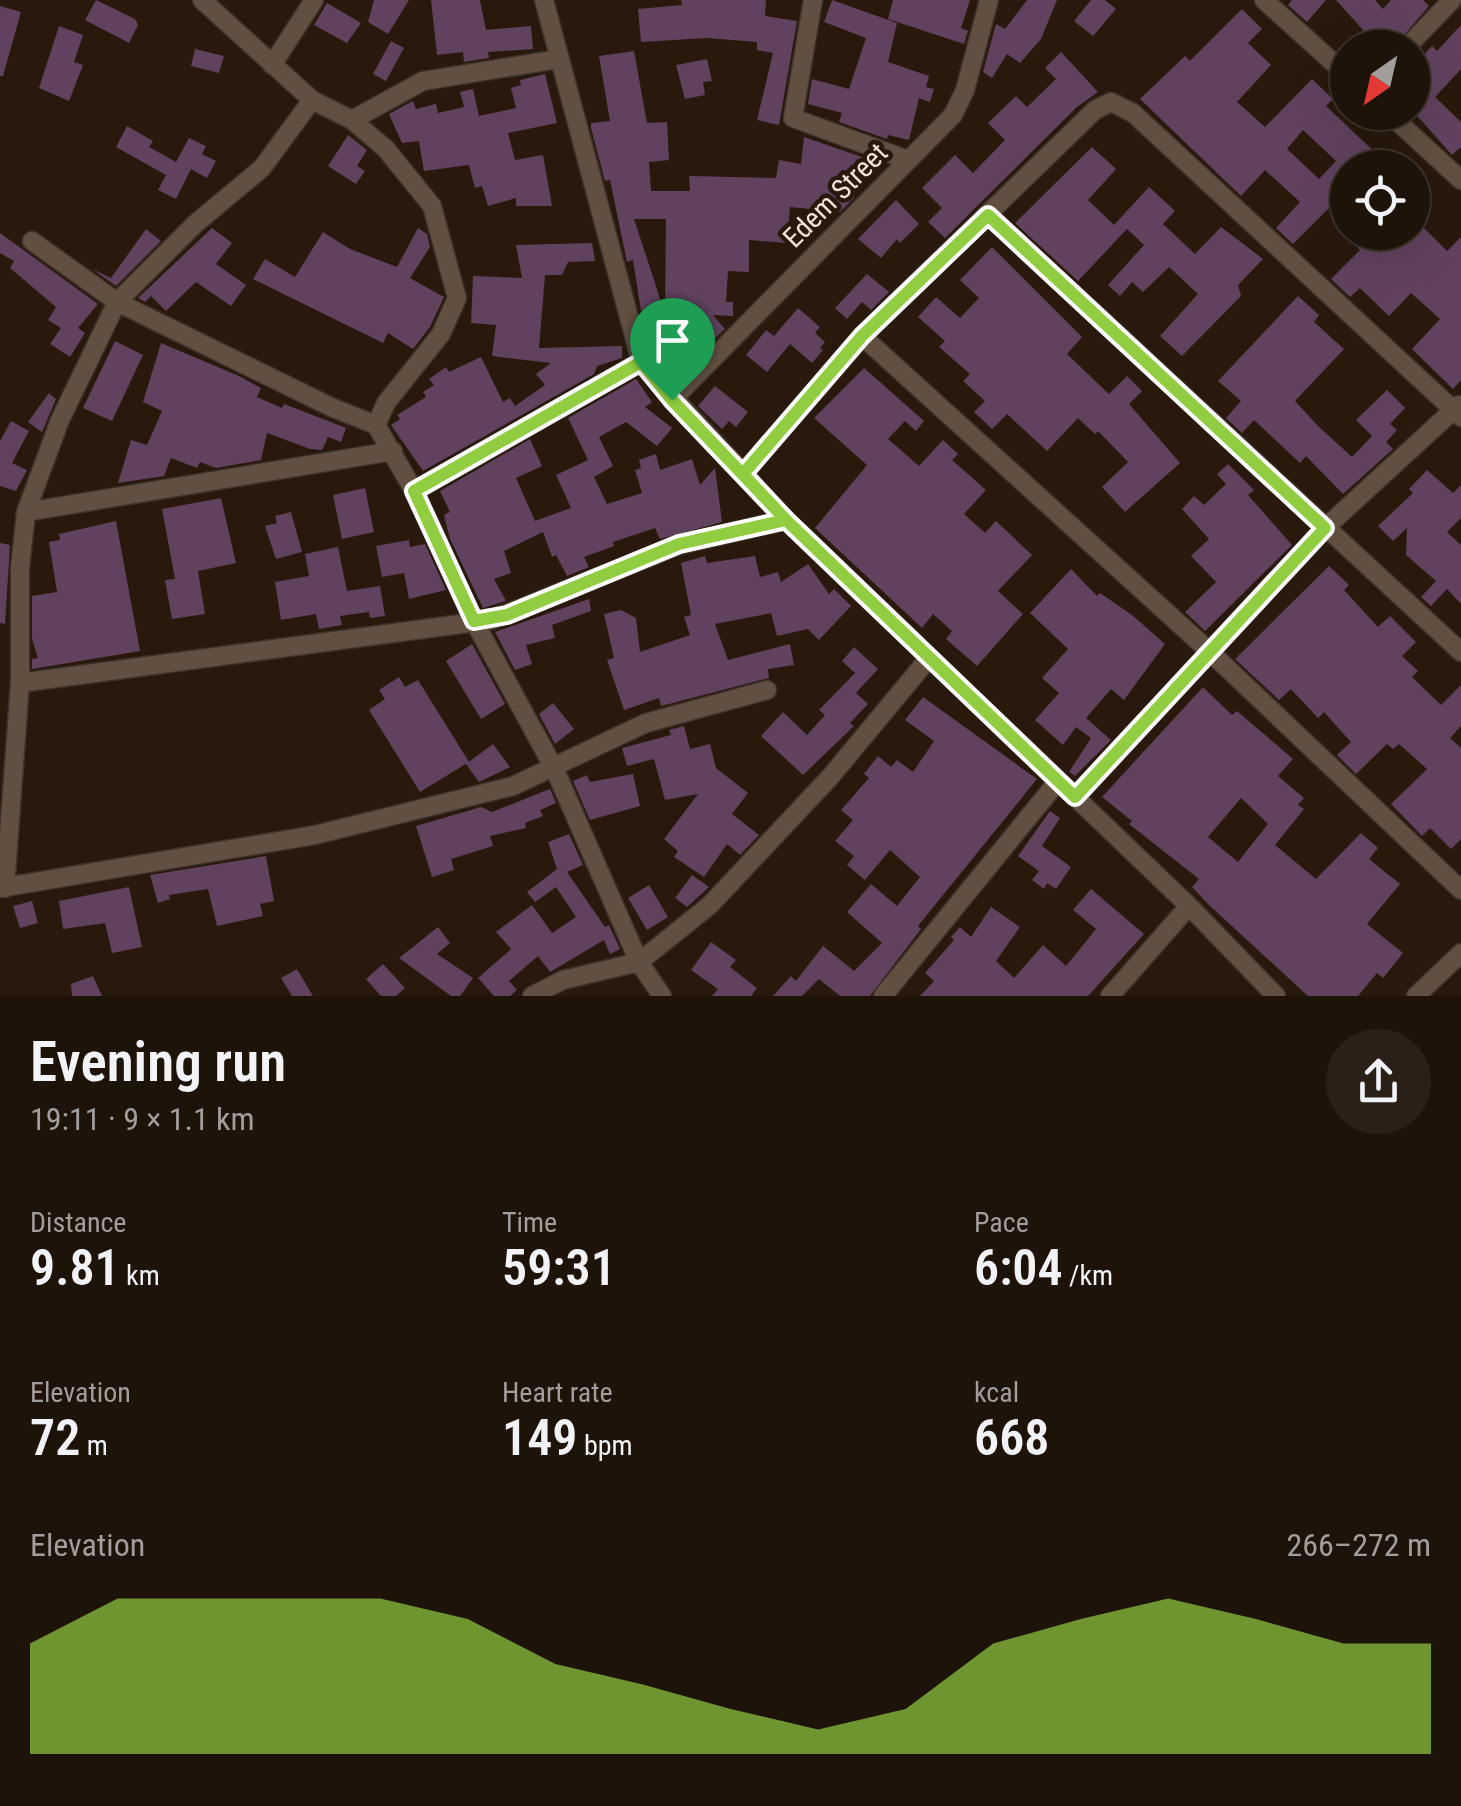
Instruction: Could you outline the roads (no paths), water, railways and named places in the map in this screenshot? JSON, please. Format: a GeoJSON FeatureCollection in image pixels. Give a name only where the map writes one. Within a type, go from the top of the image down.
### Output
{"type":"FeatureCollection","features":[{"type":"Feature","properties":{"kind":"street"},"geometry":{"type":"LineString","coordinates":[[202,0],[312,100],[352,120],[400,164],[432,206],[457,298],[441,334],[386,403],[376,425]]}},
{"type":"Feature","properties":{"kind":"street"},"geometry":{"type":"LineString","coordinates":[[272,65],[314,0]]}},
{"type":"Feature","properties":{"kind":"street"},"geometry":{"type":"LineString","coordinates":[[544,0],[641,362],[786,520],[1190,906],[1276,996]]}},
{"type":"Feature","properties":{"kind":"street"},"geometry":{"type":"LineString","coordinates":[[813,0],[793,118],[908,160]]}},
{"type":"Feature","properties":{"kind":"street","name":"Edem Street"},"geometry":{"type":"LineString","coordinates":[[672,400],[960,104],[989,0]]}},
{"type":"Feature","properties":{"kind":"street"},"geometry":{"type":"LineString","coordinates":[[1264,0],[1330,60]]}},
{"type":"Feature","properties":{"kind":"street"},"geometry":{"type":"LineString","coordinates":[[1423,30],[1452,0]]}},
{"type":"Feature","properties":{"kind":"street"},"geometry":{"type":"LineString","coordinates":[[352,120],[423,81],[558,59]]}},
{"type":"Feature","properties":{"kind":"street"},"geometry":{"type":"LineString","coordinates":[[312,100],[262,168],[195,224],[117,302],[60,420],[26,512],[20,568],[20,682],[2,888],[314,834],[513,786],[555,770],[646,722],[767,690]]}},
{"type":"Feature","properties":{"kind":"street"},"geometry":{"type":"LineString","coordinates":[[743,474],[862,336],[1095,110],[1112,102],[1459,410],[1325,528],[1075,797]]}},
{"type":"Feature","properties":{"kind":"street"},"geometry":{"type":"LineString","coordinates":[[1407,130],[1461,180]]}},
{"type":"Feature","properties":{"kind":"street"},"geometry":{"type":"LineString","coordinates":[[988,215],[1461,652]]}},
{"type":"Feature","properties":{"kind":"street"},"geometry":{"type":"LineString","coordinates":[[32,241],[117,302],[330,408],[376,425],[414,491],[474,621],[555,770],[639,962],[662,996]]}},
{"type":"Feature","properties":{"kind":"street"},"geometry":{"type":"LineString","coordinates":[[862,336],[1208,650],[1461,890]]}},
{"type":"Feature","properties":{"kind":"street"},"geometry":{"type":"LineString","coordinates":[[414,491],[641,362]]}},
{"type":"Feature","properties":{"kind":"street"},"geometry":{"type":"LineString","coordinates":[[26,512],[392,451]]}},
{"type":"Feature","properties":{"kind":"street"},"geometry":{"type":"LineString","coordinates":[[20,682],[507,615],[679,544],[786,520]]}},
{"type":"Feature","properties":{"kind":"street"},"geometry":{"type":"LineString","coordinates":[[532,996],[564,980],[639,962],[710,905],[831,776],[929,658]]}},
{"type":"Feature","properties":{"kind":"street"},"geometry":{"type":"LineString","coordinates":[[883,996],[1058,781]]}},
{"type":"Feature","properties":{"kind":"street"},"geometry":{"type":"LineString","coordinates":[[1110,996],[1190,906]]}},
{"type":"Feature","properties":{"kind":"street"},"geometry":{"type":"LineString","coordinates":[[1416,996],[1461,952]]}}]}
